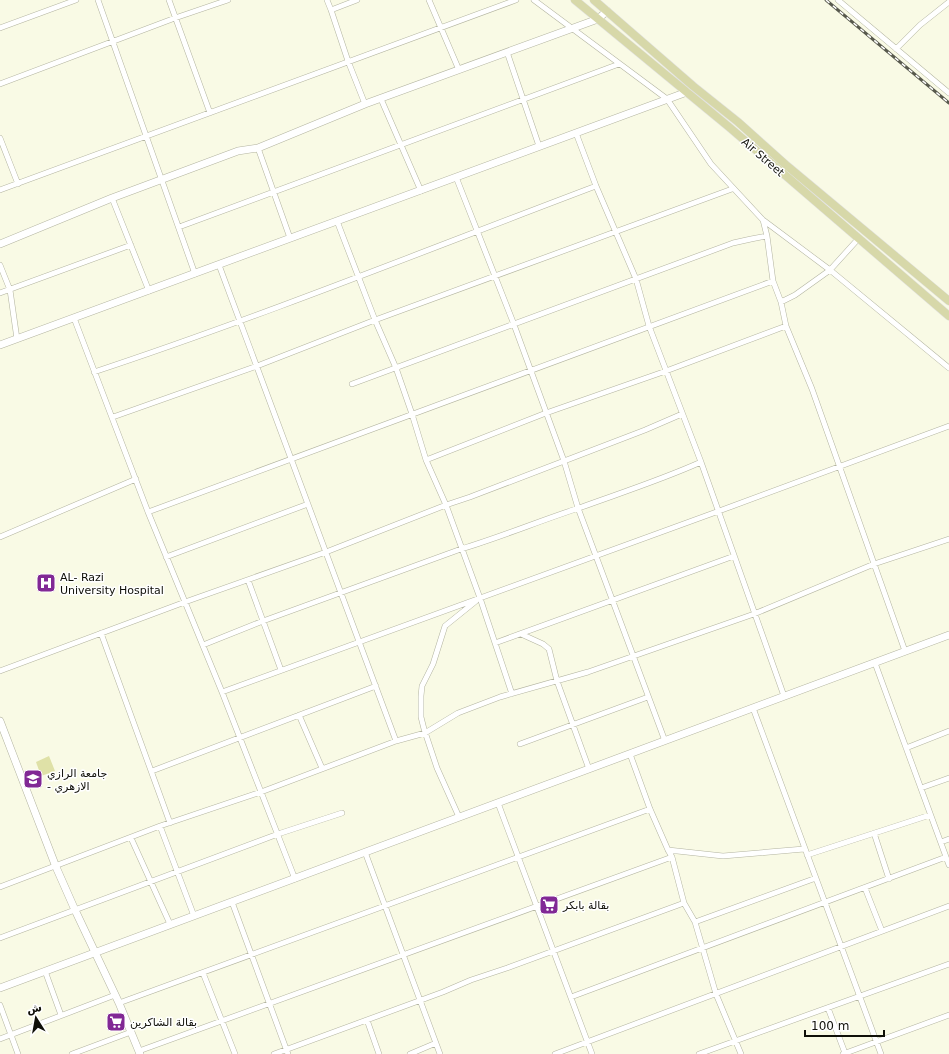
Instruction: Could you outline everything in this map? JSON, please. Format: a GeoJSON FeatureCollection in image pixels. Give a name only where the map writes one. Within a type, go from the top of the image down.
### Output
{"type":"FeatureCollection","features":[{"type":"Feature","properties":{"kind":"main road","name":"Air Street"},"geometry":{"type":"LineString","coordinates":[[575,0],[687,92],[949,316]]}},
{"type":"Feature","properties":{"kind":"main road","name":"Air Street"},"geometry":{"type":"LineString","coordinates":[[594,0],[693,86],[738,122],[786,165],[949,302]]}},
{"type":"Feature","properties":{"kind":"street"},"geometry":{"type":"LineString","coordinates":[[0,28],[63,2],[76,0]]}},
{"type":"Feature","properties":{"kind":"street"},"geometry":{"type":"LineString","coordinates":[[98,0],[195,274]]}},
{"type":"Feature","properties":{"kind":"street"},"geometry":{"type":"LineString","coordinates":[[169,0],[210,113]]}},
{"type":"Feature","properties":{"kind":"street"},"geometry":{"type":"LineString","coordinates":[[0,84],[175,18],[228,0]]}},
{"type":"Feature","properties":{"kind":"street"},"geometry":{"type":"LineString","coordinates":[[326,0],[332,10],[348,61],[365,104]]}},
{"type":"Feature","properties":{"kind":"street"},"geometry":{"type":"LineString","coordinates":[[332,10],[357,0]]}},
{"type":"Feature","properties":{"kind":"street"},"geometry":{"type":"LineString","coordinates":[[429,0],[458,70]]}},
{"type":"Feature","properties":{"kind":"street"},"geometry":{"type":"LineString","coordinates":[[0,190],[516,0]]}},
{"type":"Feature","properties":{"kind":"street"},"geometry":{"type":"LineString","coordinates":[[534,0],[667,99],[710,164],[732,189],[763,220],[830,270],[949,368]]}},
{"type":"Feature","properties":{"kind":"street"},"geometry":{"type":"LineString","coordinates":[[838,0],[949,93]]}},
{"type":"Feature","properties":{"kind":"street"},"geometry":{"type":"LineString","coordinates":[[896,49],[920,25],[949,2]]}},
{"type":"Feature","properties":{"kind":"street"},"geometry":{"type":"LineString","coordinates":[[0,244],[162,179],[238,151],[258,148],[365,104],[598,19],[607,11]]}},
{"type":"Feature","properties":{"kind":"street"},"geometry":{"type":"LineString","coordinates":[[507,52],[539,146]]}},
{"type":"Feature","properties":{"kind":"street"},"geometry":{"type":"LineString","coordinates":[[178,227],[619,64]]}},
{"type":"Feature","properties":{"kind":"street"},"geometry":{"type":"LineString","coordinates":[[0,345],[687,92]]}},
{"type":"Feature","properties":{"kind":"street"},"geometry":{"type":"LineString","coordinates":[[381,99],[421,191]]}},
{"type":"Feature","properties":{"kind":"street"},"geometry":{"type":"LineString","coordinates":[[576,133],[596,186],[636,279],[649,326],[719,511],[784,696]]}},
{"type":"Feature","properties":{"kind":"street"},"geometry":{"type":"LineString","coordinates":[[0,138],[18,184]]}},
{"type":"Feature","properties":{"kind":"street"},"geometry":{"type":"LineString","coordinates":[[258,148],[290,238]]}},
{"type":"Feature","properties":{"kind":"street"},"geometry":{"type":"LineString","coordinates":[[456,177],[514,324],[564,461],[578,508],[665,741]]}},
{"type":"Feature","properties":{"kind":"street"},"geometry":{"type":"LineString","coordinates":[[94,372],[240,321],[596,186]]}},
{"type":"Feature","properties":{"kind":"street"},"geometry":{"type":"LineString","coordinates":[[113,417],[257,366],[375,320],[732,189]]}},
{"type":"Feature","properties":{"kind":"street"},"geometry":{"type":"LineString","coordinates":[[112,198],[149,290]]}},
{"type":"Feature","properties":{"kind":"street"},"geometry":{"type":"LineString","coordinates":[[763,220],[767,236],[773,281],[781,302],[786,326],[812,389],[905,651]]}},
{"type":"Feature","properties":{"kind":"street"},"geometry":{"type":"LineString","coordinates":[[337,221],[375,320],[396,368],[426,460],[446,505],[480,598],[512,694]]}},
{"type":"Feature","properties":{"kind":"street"},"geometry":{"type":"LineString","coordinates":[[352,384],[733,243],[767,236]]}},
{"type":"Feature","properties":{"kind":"street"},"geometry":{"type":"LineString","coordinates":[[781,302],[795,295],[830,270],[859,238]]}},
{"type":"Feature","properties":{"kind":"street"},"geometry":{"type":"LineString","coordinates":[[0,293],[132,245]]}},
{"type":"Feature","properties":{"kind":"street"},"geometry":{"type":"LineString","coordinates":[[0,265],[10,290],[17,339]]}},
{"type":"Feature","properties":{"kind":"street"},"geometry":{"type":"LineString","coordinates":[[219,265],[396,741]]}},
{"type":"Feature","properties":{"kind":"street"},"geometry":{"type":"LineString","coordinates":[[148,512],[773,281]]}},
{"type":"Feature","properties":{"kind":"street"},"geometry":{"type":"LineString","coordinates":[[74,318],[148,512],[222,692],[295,879]]}},
{"type":"Feature","properties":{"kind":"street"},"geometry":{"type":"LineString","coordinates":[[426,460],[546,414],[786,326]]}},
{"type":"Feature","properties":{"kind":"street"},"geometry":{"type":"LineString","coordinates":[[0,671],[185,602],[326,552],[645,430],[682,414]]}},
{"type":"Feature","properties":{"kind":"street"},"geometry":{"type":"LineString","coordinates":[[222,692],[949,426]]}},
{"type":"Feature","properties":{"kind":"street"},"geometry":{"type":"LineString","coordinates":[[203,645],[341,592],[641,487],[701,462]]}},
{"type":"Feature","properties":{"kind":"street"},"geometry":{"type":"LineString","coordinates":[[0,537],[136,479]]}},
{"type":"Feature","properties":{"kind":"street"},"geometry":{"type":"LineString","coordinates":[[166,557],[308,504]]}},
{"type":"Feature","properties":{"kind":"street"},"geometry":{"type":"LineString","coordinates":[[0,887],[56,867],[170,822],[261,792],[396,741],[425,733],[458,713],[512,694],[588,672],[754,614],[874,564],[949,539]]}},
{"type":"Feature","properties":{"kind":"street"},"geometry":{"type":"LineString","coordinates":[[495,643],[734,556]]}},
{"type":"Feature","properties":{"kind":"street"},"geometry":{"type":"LineString","coordinates":[[248,580],[281,670]]}},
{"type":"Feature","properties":{"kind":"street"},"geometry":{"type":"LineString","coordinates":[[459,818],[425,733],[421,717],[422,686],[433,664],[445,626],[480,598]]}},
{"type":"Feature","properties":{"kind":"street"},"geometry":{"type":"LineString","coordinates":[[101,633],[170,822]]}},
{"type":"Feature","properties":{"kind":"street"},"geometry":{"type":"LineString","coordinates":[[520,634],[542,644],[549,649],[557,681],[589,769]]}},
{"type":"Feature","properties":{"kind":"street"},"geometry":{"type":"LineString","coordinates":[[0,988],[949,635]]}},
{"type":"Feature","properties":{"kind":"street"},"geometry":{"type":"LineString","coordinates":[[875,663],[949,865]]}},
{"type":"Feature","properties":{"kind":"street"},"geometry":{"type":"LineString","coordinates":[[152,771],[376,686]]}},
{"type":"Feature","properties":{"kind":"street"},"geometry":{"type":"LineString","coordinates":[[520,744],[574,726],[648,697]]}},
{"type":"Feature","properties":{"kind":"street"},"geometry":{"type":"LineString","coordinates":[[753,708],[881,1054]]}},
{"type":"Feature","properties":{"kind":"street"},"geometry":{"type":"LineString","coordinates":[[299,715],[322,768]]}},
{"type":"Feature","properties":{"kind":"street"},"geometry":{"type":"LineString","coordinates":[[0,721],[56,867],[119,1003],[140,1053],[222,1021],[672,857]]}},
{"type":"Feature","properties":{"kind":"street"},"geometry":{"type":"LineString","coordinates":[[906,748],[949,731]]}},
{"type":"Feature","properties":{"kind":"street"},"geometry":{"type":"LineString","coordinates":[[630,754],[650,809],[672,857],[684,903],[695,922],[704,947],[716,994],[741,1054]]}},
{"type":"Feature","properties":{"kind":"street"},"geometry":{"type":"LineString","coordinates":[[921,788],[949,778]]}},
{"type":"Feature","properties":{"kind":"street"},"geometry":{"type":"LineString","coordinates":[[498,803],[592,1054]]}},
{"type":"Feature","properties":{"kind":"street"},"geometry":{"type":"LineString","coordinates":[[119,1003],[650,809]]}},
{"type":"Feature","properties":{"kind":"street"},"geometry":{"type":"LineString","coordinates":[[0,938],[278,834],[342,813]]}},
{"type":"Feature","properties":{"kind":"street"},"geometry":{"type":"LineString","coordinates":[[807,855],[930,815]]}},
{"type":"Feature","properties":{"kind":"street"},"geometry":{"type":"LineString","coordinates":[[160,826],[194,916]]}},
{"type":"Feature","properties":{"kind":"street"},"geometry":{"type":"LineString","coordinates":[[874,833],[889,878]]}},
{"type":"Feature","properties":{"kind":"street"},"geometry":{"type":"LineString","coordinates":[[131,838],[170,924]]}},
{"type":"Feature","properties":{"kind":"street"},"geometry":{"type":"LineString","coordinates":[[940,842],[949,839]]}},
{"type":"Feature","properties":{"kind":"street"},"geometry":{"type":"LineString","coordinates":[[668,850],[723,856],[804,849]]}},
{"type":"Feature","properties":{"kind":"street"},"geometry":{"type":"LineString","coordinates":[[366,852],[440,1054]]}},
{"type":"Feature","properties":{"kind":"street"},"geometry":{"type":"LineString","coordinates":[[571,997],[946,857]]}},
{"type":"Feature","properties":{"kind":"street"},"geometry":{"type":"LineString","coordinates":[[695,922],[816,878]]}},
{"type":"Feature","properties":{"kind":"street"},"geometry":{"type":"LineString","coordinates":[[865,888],[882,931]]}},
{"type":"Feature","properties":{"kind":"street"},"geometry":{"type":"LineString","coordinates":[[232,902],[287,1052]]}},
{"type":"Feature","properties":{"kind":"street"},"geometry":{"type":"LineString","coordinates":[[274,1054],[287,1052],[471,980],[684,903]]}},
{"type":"Feature","properties":{"kind":"street"},"geometry":{"type":"LineString","coordinates":[[555,1054],[949,906]]}},
{"type":"Feature","properties":{"kind":"street"},"geometry":{"type":"LineString","coordinates":[[699,1054],[949,964]]}},
{"type":"Feature","properties":{"kind":"street"},"geometry":{"type":"LineString","coordinates":[[45,972],[62,1015]]}},
{"type":"Feature","properties":{"kind":"street"},"geometry":{"type":"LineString","coordinates":[[203,973],[235,1054]]}},
{"type":"Feature","properties":{"kind":"street"},"geometry":{"type":"LineString","coordinates":[[0,1039],[115,995]]}},
{"type":"Feature","properties":{"kind":"street"},"geometry":{"type":"LineString","coordinates":[[0,1005],[18,1054]]}},
{"type":"Feature","properties":{"kind":"street"},"geometry":{"type":"LineString","coordinates":[[828,1008],[844,1054],[949,1015]]}},
{"type":"Feature","properties":{"kind":"street"},"geometry":{"type":"LineString","coordinates":[[367,1020],[379,1054]]}},
{"type":"Feature","properties":{"kind":"street"},"geometry":{"type":"LineString","coordinates":[[72,1054],[131,1032]]}},
{"type":"Feature","properties":{"kind":"street"},"geometry":{"type":"LineString","coordinates":[[410,1054],[436,1044]]}},
{"type":"Feature","properties":{"kind":"green space"},"geometry":{"type":"Polygon","coordinates":[[[49,756],[55,771],[41,776],[36,762],[49,756]]]}},
{"type":"Feature","properties":{"kind":"railway"},"geometry":{"type":"LineString","coordinates":[[826,0],[949,103]]}},
{"type":"Feature","properties":{"kind":"place","name":"AL- Razi University Hospital"},"geometry":{"type":"Point","coordinates":[46,583]}},
{"type":"Feature","properties":{"kind":"place","name":"جامعة الرازي - الازهري"},"geometry":{"type":"Point","coordinates":[33,779]}},
{"type":"Feature","properties":{"kind":"place","name":"بقالة بابكر"},"geometry":{"type":"Point","coordinates":[549,905]}},
{"type":"Feature","properties":{"kind":"place","name":"بقالة الشاكرين"},"geometry":{"type":"Point","coordinates":[116,1022]}}]}
